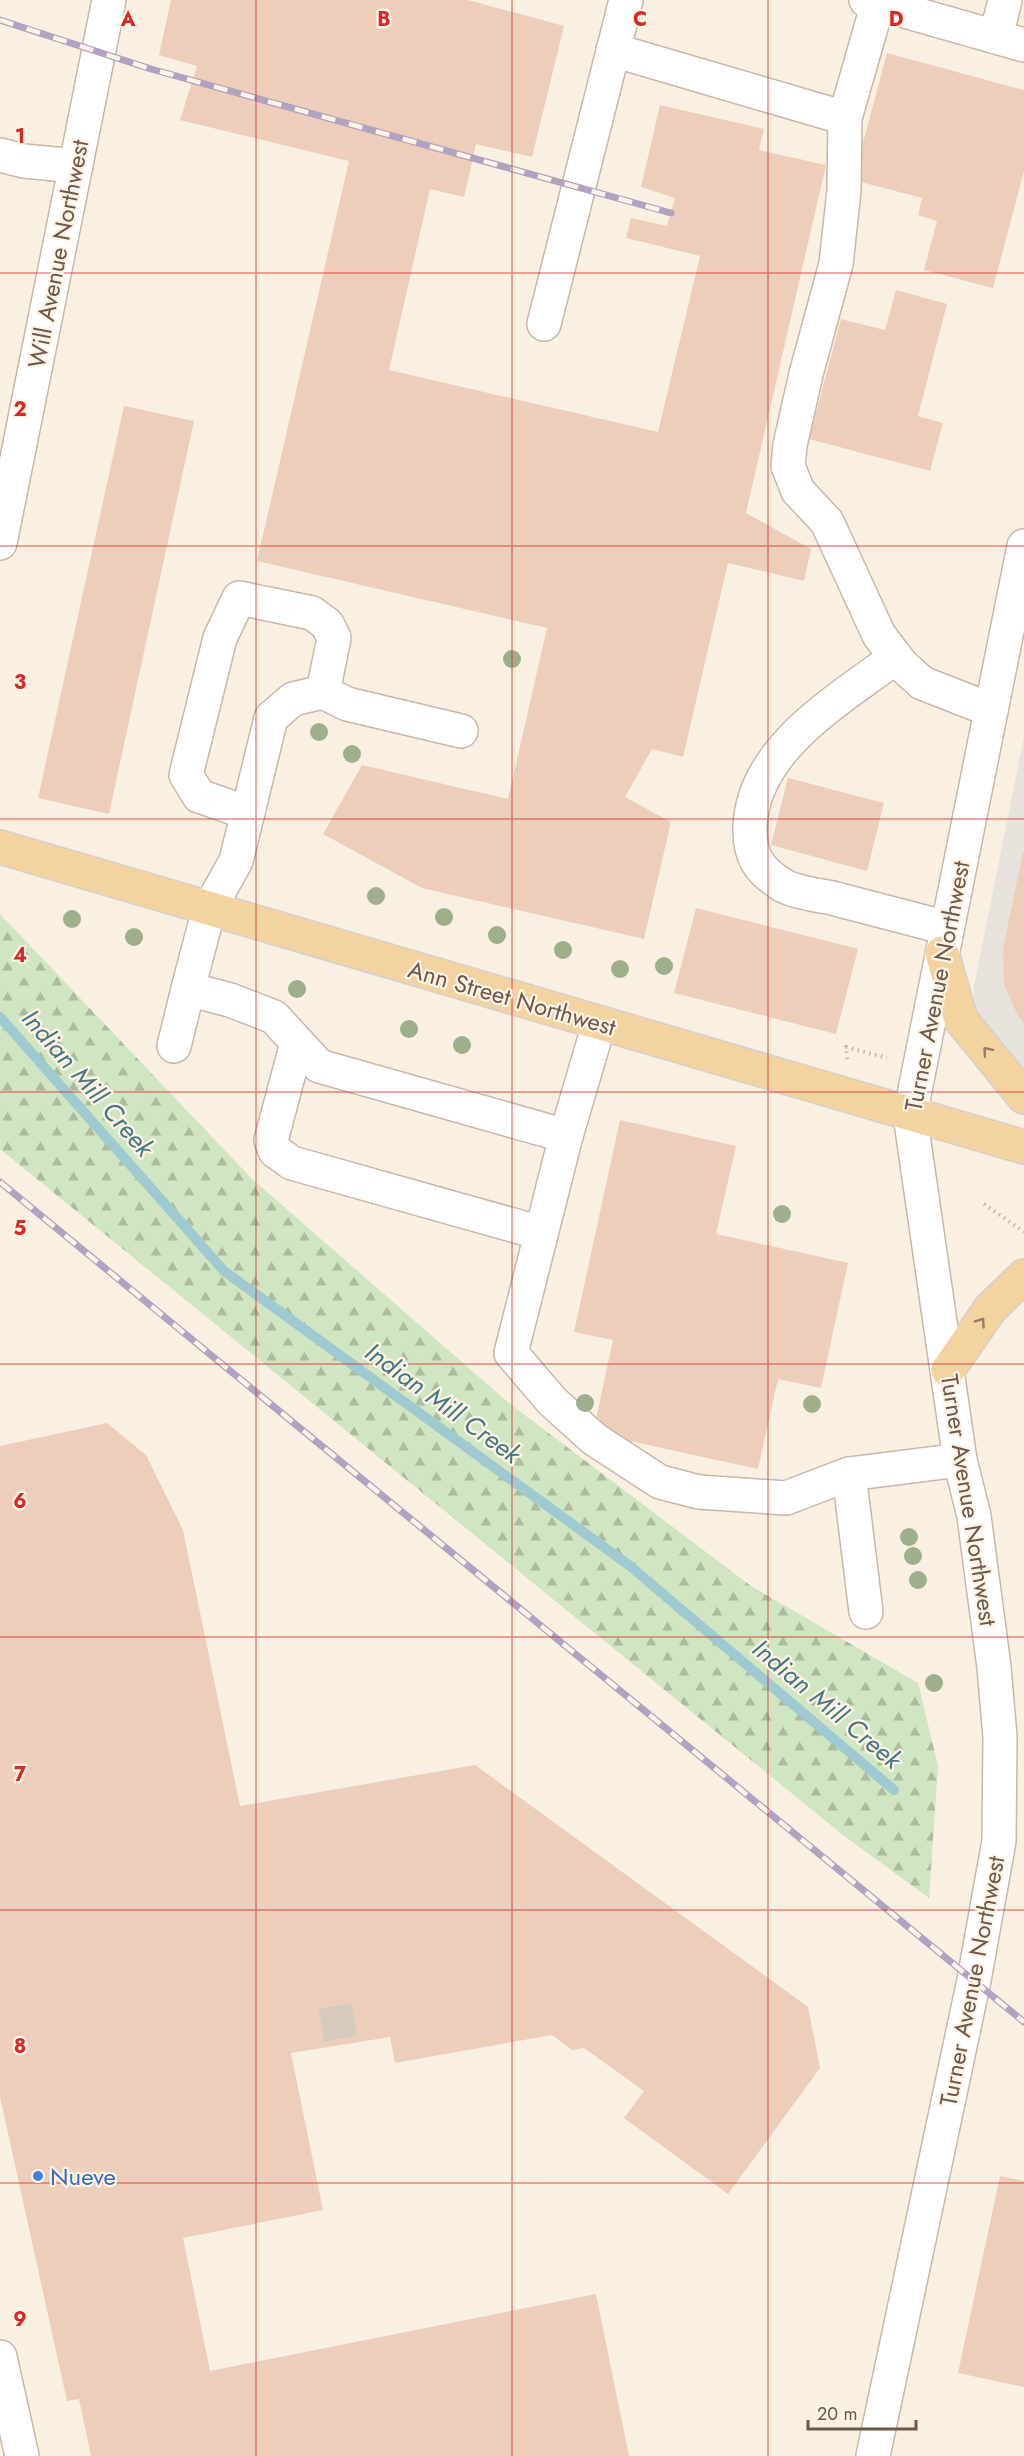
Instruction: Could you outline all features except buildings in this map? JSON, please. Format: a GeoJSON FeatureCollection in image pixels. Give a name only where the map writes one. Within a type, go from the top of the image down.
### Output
{"type":"FeatureCollection","features":[{"type":"Feature","properties":{"kind":"main road","name":"Ann Street Northwest"},"geometry":{"type":"LineString","coordinates":[[0,847],[1024,1147]]}},
{"type":"Feature","properties":{"kind":"main road"},"geometry":{"type":"LineString","coordinates":[[945,940],[961,1020],[1024,1097]]}},
{"type":"Feature","properties":{"kind":"main road"},"geometry":{"type":"LineString","coordinates":[[948,1370],[990,1309],[1024,1276]]}},
{"type":"Feature","properties":{"kind":"street","name":"Will Avenue Northwest"},"geometry":{"type":"LineString","coordinates":[[0,543],[109,0]]}},
{"type":"Feature","properties":{"kind":"street"},"geometry":{"type":"LineString","coordinates":[[544,324],[626,0]]}},
{"type":"Feature","properties":{"kind":"street"},"geometry":{"type":"LineString","coordinates":[[991,710],[922,683],[896,657],[879,635],[827,522],[798,491],[788,466],[790,445],[806,374],[836,264],[844,191],[845,118],[872,2],[1010,41],[1005,0]]}},
{"type":"Feature","properties":{"kind":"street"},"geometry":{"type":"LineString","coordinates":[[613,50],[845,118]]}},
{"type":"Feature","properties":{"kind":"street"},"geometry":{"type":"LineString","coordinates":[[0,155],[24,161],[76,166]]}},
{"type":"Feature","properties":{"kind":"street","name":"Turner Avenue Northwest"},"geometry":{"type":"LineString","coordinates":[[873,2456],[978,1957],[999,1841],[1012,1751],[994,1667],[974,1516],[960,1460],[910,1115],[1024,546]]}},
{"type":"Feature","properties":{"kind":"street"},"geometry":{"type":"LineString","coordinates":[[248,813],[200,796],[186,775],[220,638],[239,598],[312,613],[327,624],[334,638],[323,693]]}},
{"type":"Feature","properties":{"kind":"street"},"geometry":{"type":"LineString","coordinates":[[896,657],[828,708],[773,760],[758,792],[751,815],[750,847],[762,870],[786,887],[945,940]]}},
{"type":"Feature","properties":{"kind":"street"},"geometry":{"type":"LineString","coordinates":[[174,1046],[209,909],[236,861],[271,718],[293,699],[323,693],[347,704],[461,731]]}},
{"type":"Feature","properties":{"kind":"street"},"geometry":{"type":"LineString","coordinates":[[188,989],[230,1000],[274,1017],[319,1066],[566,1136]]}},
{"type":"Feature","properties":{"kind":"street"},"geometry":{"type":"LineString","coordinates":[[599,1024],[566,1136],[511,1353],[552,1401],[594,1439],[660,1482],[699,1492],[786,1498],[849,1474],[960,1460]]}},
{"type":"Feature","properties":{"kind":"street"},"geometry":{"type":"LineString","coordinates":[[297,1043],[271,1140],[275,1151],[292,1163],[541,1233]]}},
{"type":"Feature","properties":{"kind":"street"},"geometry":{"type":"LineString","coordinates":[[849,1474],[866,1612]]}},
{"type":"Feature","properties":{"kind":"street"},"geometry":{"type":"LineString","coordinates":[[0,2357],[22,2456]]}},
{"type":"Feature","properties":{"kind":"path"},"geometry":{"type":"LineString","coordinates":[[984,1204],[1024,1232]]}},
{"type":"Feature","properties":{"kind":"shaded area"},"geometry":{"type":"Polygon","coordinates":[[[1024,737],[1024,1077],[973,1016],[974,986],[1024,737]]]}},
{"type":"Feature","properties":{"kind":"green space"},"geometry":{"type":"Polygon","coordinates":[[[0,914],[252,1179],[510,1404],[751,1586],[918,1683],[938,1766],[929,1898],[843,1835],[0,1149],[0,914]]]}},
{"type":"Feature","properties":{"kind":"waterway","name":"Indian Mill Creek"},"geometry":{"type":"LineString","coordinates":[[0,1017],[224,1271],[630,1566],[894,1790]]}},
{"type":"Feature","properties":{"kind":"tunnel"},"geometry":{"type":"LineString","coordinates":[[335,2006],[343,2051]]}},
{"type":"Feature","properties":{"kind":"railway"},"geometry":{"type":"LineString","coordinates":[[0,20],[151,69],[671,213]]}},
{"type":"Feature","properties":{"kind":"railway"},"geometry":{"type":"LineString","coordinates":[[0,1182],[1024,2022]]}},
{"type":"Feature","properties":{"kind":"place","name":"Nueve"},"geometry":{"type":"Point","coordinates":[38,2176]}}]}
